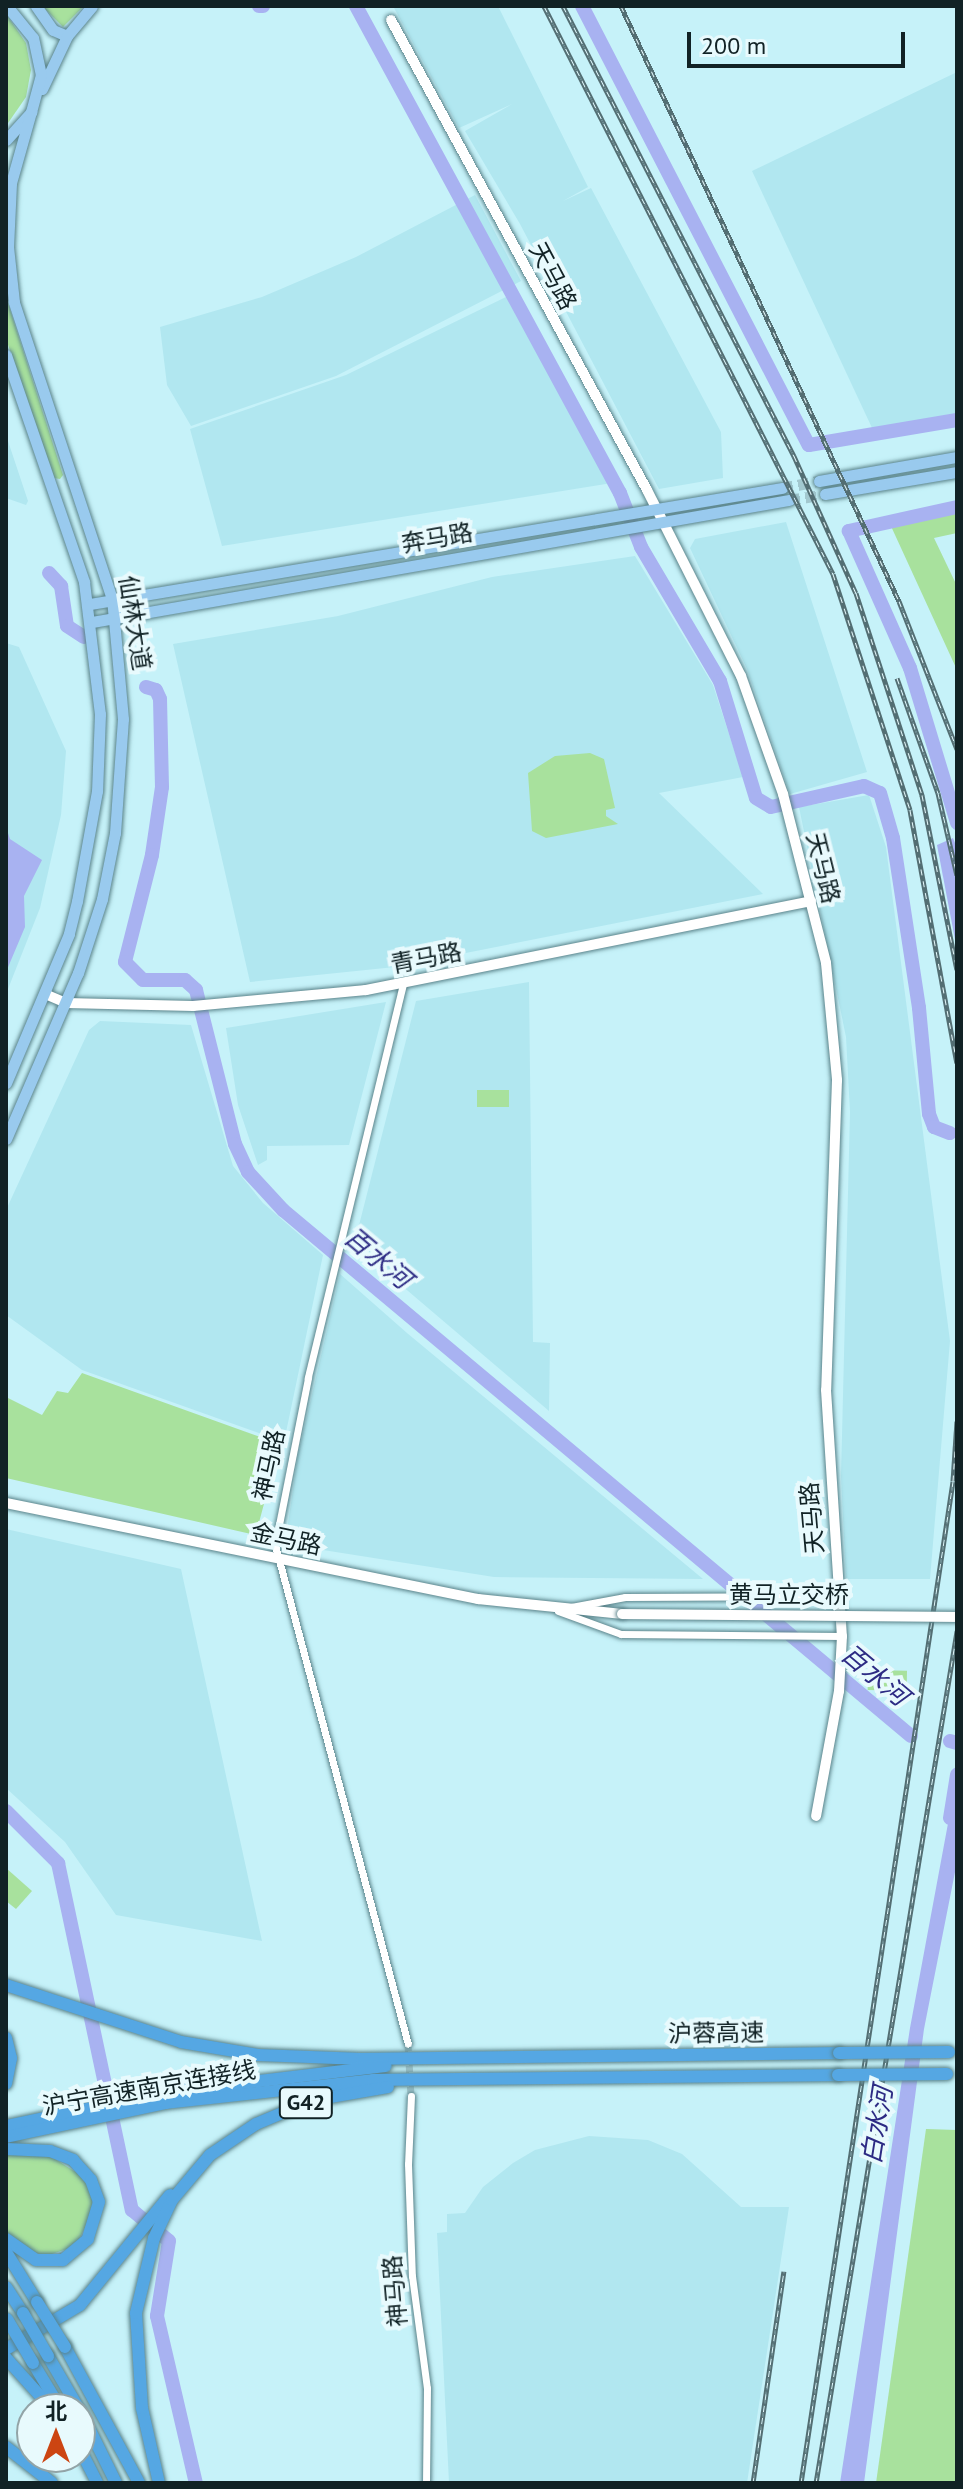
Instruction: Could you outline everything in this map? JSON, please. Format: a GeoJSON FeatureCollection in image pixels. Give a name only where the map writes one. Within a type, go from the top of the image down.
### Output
{"type":"FeatureCollection","features":[{"type":"Feature","properties":{"kind":"highway","name":"G42"},"geometry":{"type":"LineString","coordinates":[[6,1984],[181,2042],[258,2055],[476,2058]]}},
{"type":"Feature","properties":{"kind":"highway"},"geometry":{"type":"LineString","coordinates":[[6,2038],[11,2058],[6,2084]]}},
{"type":"Feature","properties":{"kind":"highway","name":"沪蓉高速"},"geometry":{"type":"LineString","coordinates":[[476,2058],[953,2052]]}},
{"type":"Feature","properties":{"kind":"highway","name":"沪宁高速南京连接线"},"geometry":{"type":"LineString","coordinates":[[6,2126],[297,2074],[476,2058]]}},
{"type":"Feature","properties":{"kind":"highway","name":"沪蓉高速"},"geometry":{"type":"LineString","coordinates":[[492,2077],[952,2074]]}},
{"type":"Feature","properties":{"kind":"highway","name":"G42"},"geometry":{"type":"LineString","coordinates":[[159,2483],[136,2352],[141,2279],[158,2215],[190,2174],[256,2124],[313,2100],[358,2090],[492,2077]]}},
{"type":"Feature","properties":{"kind":"highway","name":"沪宁高速南京连接线"},"geometry":{"type":"LineString","coordinates":[[116,2107],[312,2085],[492,2077]]}},
{"type":"Feature","properties":{"kind":"highway","name":"沪宁高速南京连接线"},"geometry":{"type":"LineString","coordinates":[[6,2137],[100,2110]]}},
{"type":"Feature","properties":{"kind":"highway"},"geometry":{"type":"LineString","coordinates":[[6,2149],[50,2151],[73,2160],[91,2180],[99,2202],[88,2239],[63,2260],[36,2260],[6,2239]]}},
{"type":"Feature","properties":{"kind":"highway"},"geometry":{"type":"LineString","coordinates":[[6,2349],[80,2305],[140,2230],[158,2215]]}},
{"type":"Feature","properties":{"kind":"highway"},"geometry":{"type":"LineString","coordinates":[[6,2252],[65,2347],[139,2483]]}},
{"type":"Feature","properties":{"kind":"highway"},"geometry":{"type":"LineString","coordinates":[[6,2287],[70,2393]]}},
{"type":"Feature","properties":{"kind":"highway"},"geometry":{"type":"LineString","coordinates":[[7,2318],[51,2393]]}},
{"type":"Feature","properties":{"kind":"highway"},"geometry":{"type":"LineString","coordinates":[[6,2358],[38,2393]]}},
{"type":"Feature","properties":{"kind":"highway"},"geometry":{"type":"LineString","coordinates":[[96,2442],[116,2483]]}},
{"type":"Feature","properties":{"kind":"highway"},"geometry":{"type":"LineString","coordinates":[[6,2447],[52,2483]]}},
{"type":"Feature","properties":{"kind":"main road"},"geometry":{"type":"LineString","coordinates":[[7,6],[36,47],[41,75],[36,100]]}},
{"type":"Feature","properties":{"kind":"main road"},"geometry":{"type":"LineString","coordinates":[[36,6],[53,30],[67,36]]}},
{"type":"Feature","properties":{"kind":"main road"},"geometry":{"type":"LineString","coordinates":[[6,140],[31,112],[67,36],[92,6]]}},
{"type":"Feature","properties":{"kind":"main road","name":"仙林大道"},"geometry":{"type":"LineString","coordinates":[[6,1139],[66,1003],[90,937],[111,854],[119,792],[123,688],[112,599],[14,302],[8,238],[10,170],[31,112]]}},
{"type":"Feature","properties":{"kind":"main road","name":"仙林大道"},"geometry":{"type":"LineString","coordinates":[[6,355],[71,536],[90,604],[100,762],[92,830],[70,929],[6,1083]]}},
{"type":"Feature","properties":{"kind":"main road"},"geometry":{"type":"LineString","coordinates":[[819,481],[957,457]]}},
{"type":"Feature","properties":{"kind":"main road"},"geometry":{"type":"LineString","coordinates":[[825,494],[957,472]]}},
{"type":"Feature","properties":{"kind":"main road","name":"奔马路"},"geometry":{"type":"LineString","coordinates":[[90,604],[782,488]]}},
{"type":"Feature","properties":{"kind":"main road","name":"奔马路"},"geometry":{"type":"LineString","coordinates":[[92,622],[789,500]]}},
{"type":"Feature","properties":{"kind":"main road"},"geometry":{"type":"LineString","coordinates":[[70,929],[90,937]]}},
{"type":"Feature","properties":{"kind":"street","name":"天马路"},"geometry":{"type":"LineString","coordinates":[[391,20],[655,508],[741,676],[783,794],[826,963],[837,1080],[825,1344],[828,1468],[842,1636],[839,1691],[816,1816]]}},
{"type":"Feature","properties":{"kind":"street","name":"青马路"},"geometry":{"type":"LineString","coordinates":[[45,994],[66,1003],[193,1006],[403,984],[811,901]]}},
{"type":"Feature","properties":{"kind":"street","name":"神马路"},"geometry":{"type":"LineString","coordinates":[[403,984],[282,1497],[277,1558],[408,2044]]}},
{"type":"Feature","properties":{"kind":"street","name":"金马路"},"geometry":{"type":"LineString","coordinates":[[6,1503],[558,1611],[622,1614]]}},
{"type":"Feature","properties":{"kind":"street","name":"金马路"},"geometry":{"type":"LineString","coordinates":[[558,1611],[625,1597],[839,1596]]}},
{"type":"Feature","properties":{"kind":"street","name":"金马路"},"geometry":{"type":"LineString","coordinates":[[558,1611],[621,1634],[842,1636]]}},
{"type":"Feature","properties":{"kind":"street","name":"黄马立交桥"},"geometry":{"type":"LineString","coordinates":[[622,1614],[957,1617]]}},
{"type":"Feature","properties":{"kind":"street","name":"神马路"},"geometry":{"type":"LineString","coordinates":[[411,2096],[408,2164],[412,2276],[427,2388],[426,2483]]}},
{"type":"Feature","properties":{"kind":"shaded area"},"geometry":{"type":"Polygon","coordinates":[[[393,6],[498,6],[588,187],[563,201],[591,188],[721,432],[723,478],[659,489],[520,224],[465,131],[512,104],[459,128],[393,6]]]}},
{"type":"Feature","properties":{"kind":"shaded area"},"geometry":{"type":"Polygon","coordinates":[[[957,72],[957,417],[873,430],[752,171],[957,72]]]}},
{"type":"Feature","properties":{"kind":"shaded area"},"geometry":{"type":"Polygon","coordinates":[[[475,195],[521,281],[336,376],[191,426],[167,385],[160,327],[262,297],[356,257],[475,195]]]}},
{"type":"Feature","properties":{"kind":"shaded area"},"geometry":{"type":"Polygon","coordinates":[[[508,296],[612,483],[222,546],[190,429],[346,375],[508,296]]]}},
{"type":"Feature","properties":{"kind":"shaded area"},"geometry":{"type":"Polygon","coordinates":[[[6,435],[28,501],[26,505],[6,498],[6,435]]]}},
{"type":"Feature","properties":{"kind":"shaded area"},"geometry":{"type":"Polygon","coordinates":[[[786,522],[867,772],[790,794],[747,669],[690,548],[695,539],[786,522]]]}},
{"type":"Feature","properties":{"kind":"shaded area"},"geometry":{"type":"Polygon","coordinates":[[[635,556],[713,685],[743,777],[659,793],[763,894],[395,967],[250,982],[173,644],[338,616],[492,577],[635,556]]]}},
{"type":"Feature","properties":{"kind":"shaded area"},"geometry":{"type":"Polygon","coordinates":[[[6,643],[19,647],[66,751],[61,815],[40,908],[6,994],[6,643]]]}},
{"type":"Feature","properties":{"kind":"shaded area"},"geometry":{"type":"Polygon","coordinates":[[[869,795],[886,847],[950,1341],[930,1579],[846,1579],[841,1476],[850,1112],[846,1037],[799,807],[869,795]]]}},
{"type":"Feature","properties":{"kind":"shaded area"},"geometry":{"type":"Polygon","coordinates":[[[529,982],[533,1342],[550,1343],[549,1411],[354,1245],[416,1001],[529,982]]]}},
{"type":"Feature","properties":{"kind":"shaded area"},"geometry":{"type":"Polygon","coordinates":[[[386,1002],[349,1145],[267,1146],[267,1160],[258,1165],[238,1105],[226,1028],[386,1002]]]}},
{"type":"Feature","properties":{"kind":"shaded area"},"geometry":{"type":"Polygon","coordinates":[[[100,1021],[191,1025],[233,1166],[263,1203],[323,1255],[284,1442],[82,1370],[6,1315],[6,1210],[89,1030],[100,1021]]]}},
{"type":"Feature","properties":{"kind":"shaded area"},"geometry":{"type":"Polygon","coordinates":[[[340,1274],[703,1579],[494,1577],[285,1544],[298,1455],[340,1274]]]}},
{"type":"Feature","properties":{"kind":"shaded area"},"geometry":{"type":"Polygon","coordinates":[[[6,1529],[181,1569],[262,1941],[116,1915],[65,1842],[6,1788],[6,1529]]]}},
{"type":"Feature","properties":{"kind":"shaded area"},"geometry":{"type":"Polygon","coordinates":[[[589,2136],[648,2140],[682,2154],[741,2207],[789,2207],[747,2483],[449,2483],[437,2233],[447,2232],[447,2214],[465,2213],[483,2187],[513,2163],[535,2150],[589,2136]]]}},
{"type":"Feature","properties":{"kind":"green space"},"geometry":{"type":"Polygon","coordinates":[[[42,6],[84,6],[63,27],[42,6]]]}},
{"type":"Feature","properties":{"kind":"green space"},"geometry":{"type":"Polygon","coordinates":[[[6,14],[26,43],[31,70],[26,97],[6,126],[6,14]]]}},
{"type":"Feature","properties":{"kind":"green space"},"geometry":{"type":"Polygon","coordinates":[[[6,297],[63,475],[60,479],[54,478],[6,339],[6,297]]]}},
{"type":"Feature","properties":{"kind":"green space"},"geometry":{"type":"Polygon","coordinates":[[[957,513],[957,533],[934,538],[957,586],[957,670],[890,524],[957,513]]]}},
{"type":"Feature","properties":{"kind":"green space"},"geometry":{"type":"Polygon","coordinates":[[[590,753],[604,759],[615,808],[606,810],[606,816],[618,824],[546,838],[532,831],[528,773],[555,756],[590,753]]]}},
{"type":"Feature","properties":{"kind":"green space"},"geometry":{"type":"Polygon","coordinates":[[[477,1090],[509,1090],[509,1107],[477,1107],[477,1090]]]}},
{"type":"Feature","properties":{"kind":"green space"},"geometry":{"type":"Polygon","coordinates":[[[82,1373],[280,1444],[257,1530],[251,1534],[6,1478],[6,1397],[42,1415],[57,1391],[68,1393],[82,1373]]]}},
{"type":"Feature","properties":{"kind":"green space"},"geometry":{"type":"Polygon","coordinates":[[[868,1670],[907,1671],[907,1691],[868,1690],[868,1670]]]}},
{"type":"Feature","properties":{"kind":"green space"},"geometry":{"type":"Polygon","coordinates":[[[6,1868],[32,1891],[16,1909],[6,1901],[6,1868]]]}},
{"type":"Feature","properties":{"kind":"green space"},"geometry":{"type":"Polygon","coordinates":[[[926,2129],[957,2130],[957,2483],[876,2483],[926,2129]]]}},
{"type":"Feature","properties":{"kind":"green space"},"geometry":{"type":"Polygon","coordinates":[[[47,2154],[82,2176],[92,2196],[92,2213],[76,2246],[46,2256],[20,2247],[6,2232],[6,2155],[47,2154]]]}},
{"type":"Feature","properties":{"kind":"water"},"geometry":{"type":"Polygon","coordinates":[[[6,827],[10,839],[42,860],[24,896],[25,927],[6,972],[6,827]]]}},
{"type":"Feature","properties":{"kind":"water"},"geometry":{"type":"Polygon","coordinates":[[[953,838],[957,848],[957,950],[937,845],[953,838]]]}},
{"type":"Feature","properties":{"kind":"water","name":"白水河"},"geometry":{"type":"Polygon","coordinates":[[[957,1775],[957,1862],[924,2029],[864,2483],[840,2483],[910,2028],[957,1775]]]}},
{"type":"Feature","properties":{"kind":"waterway"},"geometry":{"type":"LineString","coordinates":[[356,6],[620,493],[641,547],[720,681],[756,798],[771,807],[864,786],[880,793],[893,838],[919,1008],[929,1114],[934,1127],[950,1133]]}},
{"type":"Feature","properties":{"kind":"waterway"},"geometry":{"type":"LineString","coordinates":[[582,6],[809,445],[957,420]]}},
{"type":"Feature","properties":{"kind":"waterway"},"geometry":{"type":"LineString","coordinates":[[957,507],[849,531],[910,668],[957,823]]}},
{"type":"Feature","properties":{"kind":"waterway","name":"百水河"},"geometry":{"type":"LineString","coordinates":[[49,573],[61,586],[67,626],[84,637]]}},
{"type":"Feature","properties":{"kind":"waterway","name":"百水河"},"geometry":{"type":"LineString","coordinates":[[146,687],[156,690],[160,699],[162,787],[152,855],[125,962],[143,980],[185,980],[196,990],[235,1144],[248,1172],[283,1210],[911,1736]]}},
{"type":"Feature","properties":{"kind":"waterway","name":"百水河"},"geometry":{"type":"LineString","coordinates":[[950,1741],[957,1743]]}},
{"type":"Feature","properties":{"kind":"waterway","name":"白水河"},"geometry":{"type":"LineString","coordinates":[[950,1818],[957,1775]]}},
{"type":"Feature","properties":{"kind":"waterway"},"geometry":{"type":"LineString","coordinates":[[6,1811],[58,1863],[132,2210],[169,2241],[157,2316],[196,2483]]}},
{"type":"Feature","properties":{"kind":"tunnel"},"geometry":{"type":"LineString","coordinates":[[782,488],[819,481]]}},
{"type":"Feature","properties":{"kind":"tunnel"},"geometry":{"type":"LineString","coordinates":[[789,500],[825,494]]}},
{"type":"Feature","properties":{"kind":"tunnel"},"geometry":{"type":"LineString","coordinates":[[408,2044],[411,2096]]}},
{"type":"Feature","properties":{"kind":"railway"},"geometry":{"type":"LineString","coordinates":[[544,6],[833,574],[910,810],[957,1063]]}},
{"type":"Feature","properties":{"kind":"railway"},"geometry":{"type":"LineString","coordinates":[[563,6],[794,456],[856,593],[922,795],[957,970]]}},
{"type":"Feature","properties":{"kind":"railway"},"geometry":{"type":"LineString","coordinates":[[621,6],[899,601],[957,749]]}},
{"type":"Feature","properties":{"kind":"railway"},"geometry":{"type":"LineString","coordinates":[[897,678],[938,793],[957,875]]}},
{"type":"Feature","properties":{"kind":"railway"},"geometry":{"type":"LineString","coordinates":[[801,2483],[953,1481],[957,1421]]}},
{"type":"Feature","properties":{"kind":"railway"},"geometry":{"type":"LineString","coordinates":[[816,2483],[957,1631]]}},
{"type":"Feature","properties":{"kind":"railway"},"geometry":{"type":"LineString","coordinates":[[753,2483],[784,2271]]}}]}
